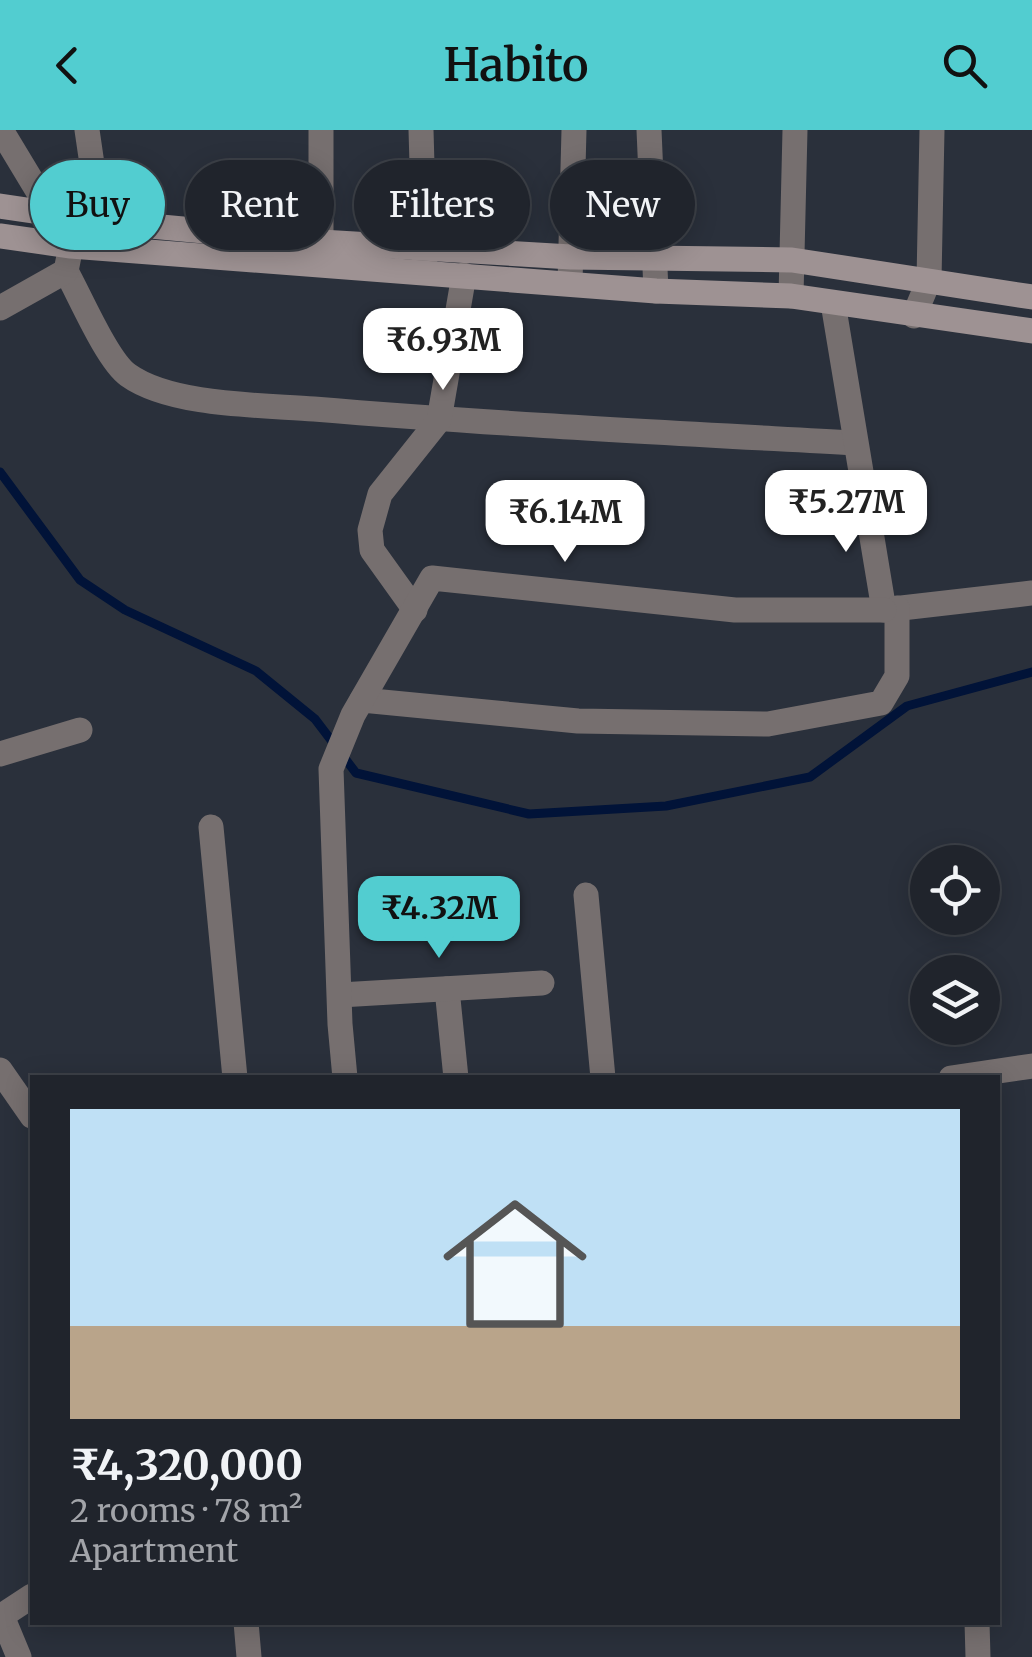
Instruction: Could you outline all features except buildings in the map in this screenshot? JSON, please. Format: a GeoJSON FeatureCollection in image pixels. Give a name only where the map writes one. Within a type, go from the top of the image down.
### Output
{"type":"FeatureCollection","features":[{"type":"Feature","properties":{"kind":"main road"},"geometry":{"type":"LineString","coordinates":[[0,206],[30,211]]}},
{"type":"Feature","properties":{"kind":"main road"},"geometry":{"type":"LineString","coordinates":[[165,230],[321,253],[570,270],[656,291],[791,296],[1032,332]]}},
{"type":"Feature","properties":{"kind":"main road"},"geometry":{"type":"LineString","coordinates":[[0,236],[69,258],[321,253]]}},
{"type":"Feature","properties":{"kind":"main road"},"geometry":{"type":"LineString","coordinates":[[425,260],[464,275],[570,270],[654,259],[792,260],[1032,298]]}},
{"type":"Feature","properties":{"kind":"street"},"geometry":{"type":"LineString","coordinates":[[1,130],[30,178]]}},
{"type":"Feature","properties":{"kind":"street"},"geometry":{"type":"LineString","coordinates":[[87,130],[91,160]]}},
{"type":"Feature","properties":{"kind":"street"},"geometry":{"type":"LineString","coordinates":[[321,130],[321,253]]}},
{"type":"Feature","properties":{"kind":"street"},"geometry":{"type":"LineString","coordinates":[[422,130],[425,260]]}},
{"type":"Feature","properties":{"kind":"street"},"geometry":{"type":"LineString","coordinates":[[570,270],[574,130]]}},
{"type":"Feature","properties":{"kind":"street"},"geometry":{"type":"LineString","coordinates":[[649,130],[656,291]]}},
{"type":"Feature","properties":{"kind":"street"},"geometry":{"type":"LineString","coordinates":[[791,296],[795,130]]}},
{"type":"Feature","properties":{"kind":"street"},"geometry":{"type":"LineString","coordinates":[[914,316],[929,280],[932,130]]}},
{"type":"Feature","properties":{"kind":"street"},"geometry":{"type":"LineString","coordinates":[[66,250],[115,363],[128,376],[154,388],[202,400],[439,420],[854,443]]}},
{"type":"Feature","properties":{"kind":"street"},"geometry":{"type":"LineString","coordinates":[[0,308],[69,258]]}},
{"type":"Feature","properties":{"kind":"street"},"geometry":{"type":"LineString","coordinates":[[415,610],[372,550],[370,530],[380,494],[439,420],[464,275]]}},
{"type":"Feature","properties":{"kind":"street"},"geometry":{"type":"LineString","coordinates":[[358,707],[578,721],[768,724],[880,703],[897,676],[890,608],[854,443],[833,303]]}},
{"type":"Feature","properties":{"kind":"street"},"geometry":{"type":"LineString","coordinates":[[345,1075],[330,770],[358,707],[432,578],[735,610],[890,608],[1032,593]]}},
{"type":"Feature","properties":{"kind":"street"},"geometry":{"type":"LineString","coordinates":[[0,754],[80,730]]}},
{"type":"Feature","properties":{"kind":"street"},"geometry":{"type":"LineString","coordinates":[[211,827],[234,1075]]}},
{"type":"Feature","properties":{"kind":"street"},"geometry":{"type":"LineString","coordinates":[[586,895],[604,1075]]}},
{"type":"Feature","properties":{"kind":"street"},"geometry":{"type":"LineString","coordinates":[[340,996],[542,982]]}},
{"type":"Feature","properties":{"kind":"street"},"geometry":{"type":"LineString","coordinates":[[447,988],[456,1075]]}},
{"type":"Feature","properties":{"kind":"street"},"geometry":{"type":"LineString","coordinates":[[971,1075],[1032,1066]]}},
{"type":"Feature","properties":{"kind":"street"},"geometry":{"type":"LineString","coordinates":[[0,1070],[30,1113]]}},
{"type":"Feature","properties":{"kind":"street"},"geometry":{"type":"LineString","coordinates":[[20,1657],[1,1616],[30,1597]]}},
{"type":"Feature","properties":{"kind":"street"},"geometry":{"type":"LineString","coordinates":[[246,1625],[249,1657]]}},
{"type":"Feature","properties":{"kind":"street"},"geometry":{"type":"LineString","coordinates":[[977,1625],[978,1657]]}},
{"type":"Feature","properties":{"kind":"waterway"},"geometry":{"type":"LineString","coordinates":[[0,472],[80,580],[125,610],[256,671],[315,719],[356,773],[529,814],[666,806],[810,777],[907,706],[1032,672]]}}]}
